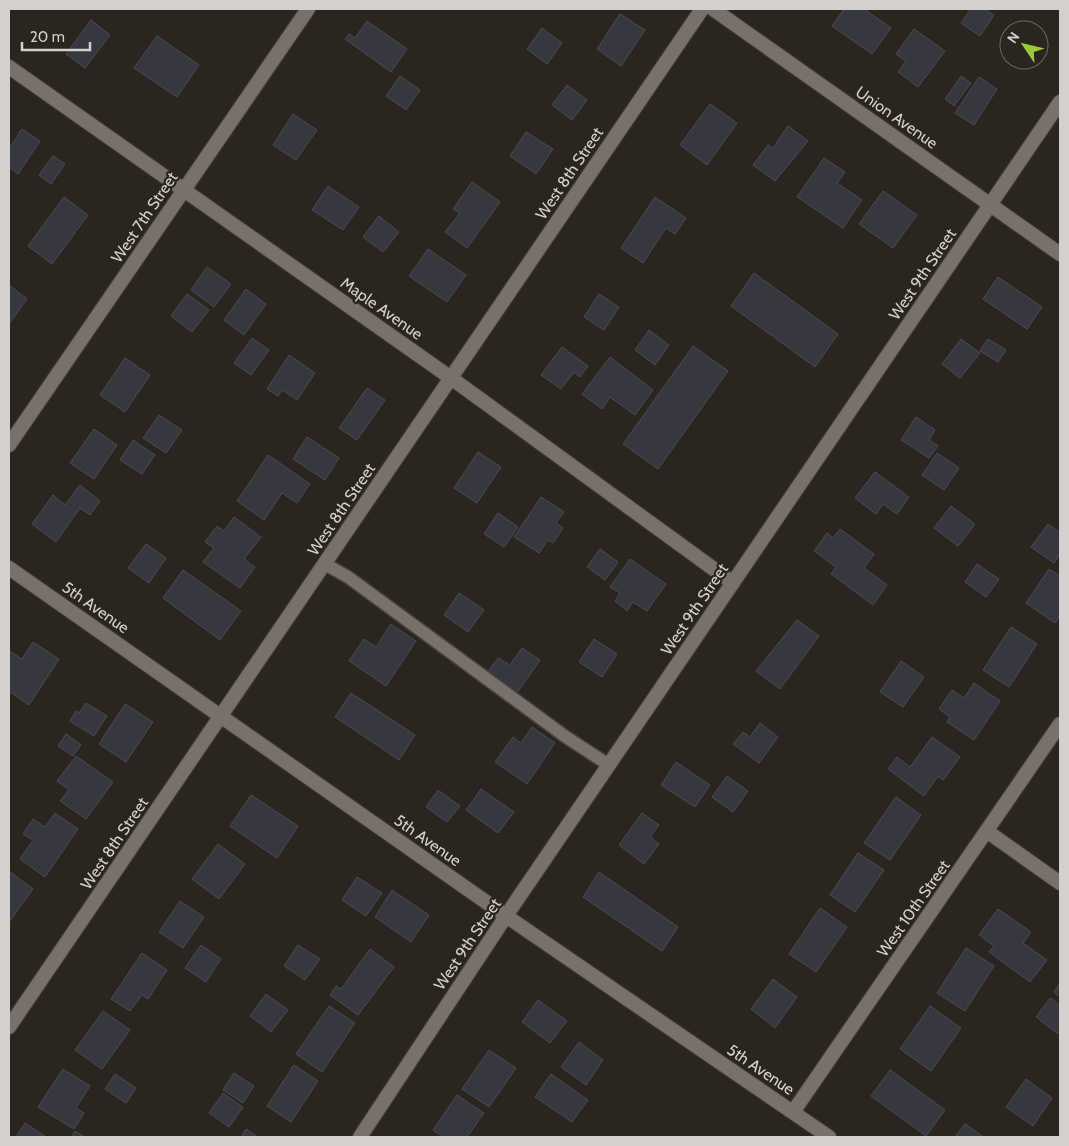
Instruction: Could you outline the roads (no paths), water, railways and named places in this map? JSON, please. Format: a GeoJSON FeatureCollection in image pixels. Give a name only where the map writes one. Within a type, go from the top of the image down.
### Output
{"type":"FeatureCollection","features":[{"type":"Feature","properties":{"kind":"street","name":"West 7th Street"},"geometry":{"type":"LineString","coordinates":[[9,445],[308,9]]}},
{"type":"Feature","properties":{"kind":"street","name":"West 8th Street"},"geometry":{"type":"LineString","coordinates":[[9,1027],[702,9]]}},
{"type":"Feature","properties":{"kind":"street","name":"Union Avenue"},"geometry":{"type":"LineString","coordinates":[[713,9],[1060,254]]}},
{"type":"Feature","properties":{"kind":"street","name":"Maple Avenue"},"geometry":{"type":"LineString","coordinates":[[9,67],[450,378],[733,583]]}},
{"type":"Feature","properties":{"kind":"street","name":"West 9th Street"},"geometry":{"type":"LineString","coordinates":[[360,1137],[506,916],[1060,102]]}},
{"type":"Feature","properties":{"kind":"street","name":"5th Avenue"},"geometry":{"type":"LineString","coordinates":[[9,568],[506,916],[829,1137]]}},
{"type":"Feature","properties":{"kind":"street","name":"West 10th Street"},"geometry":{"type":"LineString","coordinates":[[793,1112],[988,832],[1060,724]]}},
{"type":"Feature","properties":{"kind":"street"},"geometry":{"type":"LineString","coordinates":[[988,832],[1060,883]]}},
{"type":"Feature","properties":{"kind":"lane"},"geometry":{"type":"LineString","coordinates":[[325,564],[362,586],[566,737],[609,765]]}}]}
